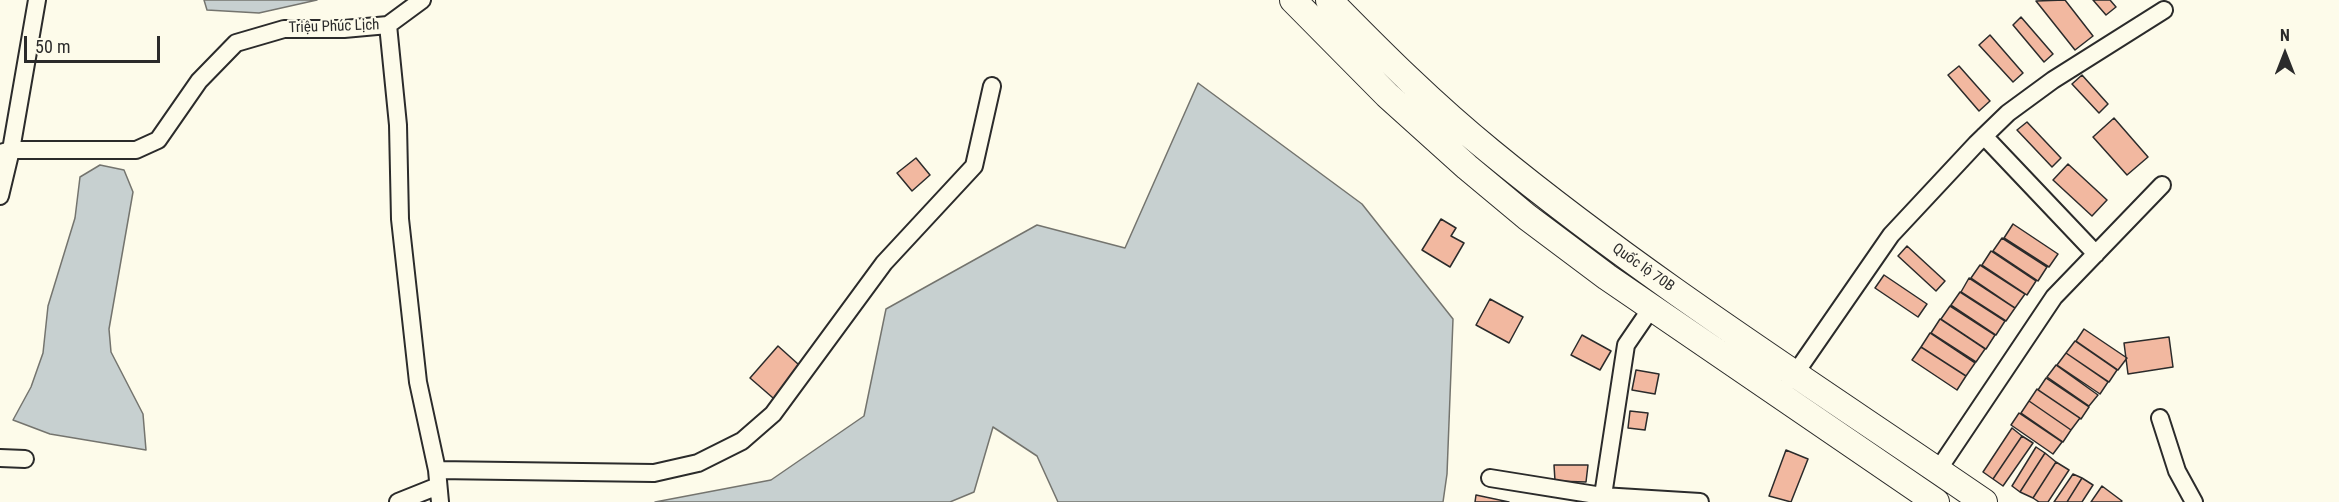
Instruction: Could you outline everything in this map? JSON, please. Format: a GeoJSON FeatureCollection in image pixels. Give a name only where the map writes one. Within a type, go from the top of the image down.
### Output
{"type":"FeatureCollection","features":[{"type":"Feature","properties":{"kind":"main road","name":"Quốc lộ 70B"},"geometry":{"type":"LineString","coordinates":[[1293,0],[1387,95],[1527,217],[1607,277],[1936,502]]}},
{"type":"Feature","properties":{"kind":"main road","name":"Quốc lộ 70B"},"geometry":{"type":"LineString","coordinates":[[1329,0],[1402,74],[1489,151],[1621,253],[1984,502]]}},
{"type":"Feature","properties":{"kind":"main road"},"geometry":{"type":"LineString","coordinates":[[1787,400],[1803,378]]}},
{"type":"Feature","properties":{"kind":"street"},"geometry":{"type":"LineString","coordinates":[[0,196],[5,151],[38,0]]}},
{"type":"Feature","properties":{"kind":"street","name":"Triệu Phúc Lịch"},"geometry":{"type":"LineString","coordinates":[[5,151],[136,150],[158,140],[200,81],[236,43],[284,29],[344,29],[388,25],[422,0]]}},
{"type":"Feature","properties":{"kind":"street"},"geometry":{"type":"LineString","coordinates":[[1803,378],[1891,236],[1984,136],[2008,113],[2053,80],[2164,10]]}},
{"type":"Feature","properties":{"kind":"street"},"geometry":{"type":"LineString","coordinates":[[388,25],[398,125],[401,231],[418,381],[438,486]]}},
{"type":"Feature","properties":{"kind":"street"},"geometry":{"type":"LineString","coordinates":[[398,502],[438,486],[654,472],[698,464],[742,441],[773,414],[884,263],[974,166],[992,86]]}},
{"type":"Feature","properties":{"kind":"street"},"geometry":{"type":"LineString","coordinates":[[1984,136],[2096,254]]}},
{"type":"Feature","properties":{"kind":"street"},"geometry":{"type":"LineString","coordinates":[[1938,470],[2054,297],[2162,185]]}},
{"type":"Feature","properties":{"kind":"street"},"geometry":{"type":"LineString","coordinates":[[1602,499],[1626,345],[1652,307]]}},
{"type":"Feature","properties":{"kind":"street"},"geometry":{"type":"LineString","coordinates":[[2160,418],[2177,471],[2194,502]]}},
{"type":"Feature","properties":{"kind":"street"},"geometry":{"type":"LineString","coordinates":[[0,458],[26,459]]}},
{"type":"Feature","properties":{"kind":"street"},"geometry":{"type":"LineString","coordinates":[[1490,478],[1602,499],[1700,502]]}},
{"type":"Feature","properties":{"kind":"shaded area"},"geometry":{"type":"Polygon","coordinates":[[[204,0],[317,0],[259,13],[207,10],[204,0]]]}},
{"type":"Feature","properties":{"kind":"shaded area"},"geometry":{"type":"Polygon","coordinates":[[[1198,83],[1362,204],[1453,319],[1447,474],[1443,502],[1058,502],[1037,456],[993,427],[974,492],[950,502],[655,502],[771,480],[864,416],[886,309],[1037,225],[1125,248],[1198,83]]]}},
{"type":"Feature","properties":{"kind":"shaded area"},"geometry":{"type":"Polygon","coordinates":[[[100,165],[124,170],[133,192],[109,329],[111,352],[143,414],[146,450],[50,434],[13,420],[31,387],[43,353],[48,306],[75,218],[80,177],[100,165]]]}},
{"type":"Feature","properties":{"kind":"building"},"geometry":{"type":"Polygon","coordinates":[[[2065,0],[2093,36],[2075,50],[2036,1],[2065,0]]]}},
{"type":"Feature","properties":{"kind":"building"},"geometry":{"type":"Polygon","coordinates":[[[2093,0],[2110,0],[2116,7],[2106,15],[2093,0]]]}},
{"type":"Feature","properties":{"kind":"building"},"geometry":{"type":"Polygon","coordinates":[[[2021,17],[2053,54],[2044,62],[2013,25],[2021,17]]]}},
{"type":"Feature","properties":{"kind":"building"},"geometry":{"type":"Polygon","coordinates":[[[1990,35],[2023,73],[2013,82],[1979,45],[1990,35]]]}},
{"type":"Feature","properties":{"kind":"building"},"geometry":{"type":"Polygon","coordinates":[[[1959,66],[1990,101],[1979,111],[1948,75],[1959,66]]]}},
{"type":"Feature","properties":{"kind":"building"},"geometry":{"type":"Polygon","coordinates":[[[2082,75],[2108,104],[2099,113],[2072,84],[2082,75]]]}},
{"type":"Feature","properties":{"kind":"building"},"geometry":{"type":"Polygon","coordinates":[[[2114,118],[2148,157],[2127,175],[2093,137],[2114,118]]]}},
{"type":"Feature","properties":{"kind":"building"},"geometry":{"type":"Polygon","coordinates":[[[2027,122],[2061,158],[2052,167],[2017,130],[2027,122]]]}},
{"type":"Feature","properties":{"kind":"building"},"geometry":{"type":"Polygon","coordinates":[[[916,158],[930,175],[912,191],[897,173],[916,158]]]}},
{"type":"Feature","properties":{"kind":"building"},"geometry":{"type":"Polygon","coordinates":[[[2068,164],[2107,200],[2092,216],[2053,180],[2068,164]]]}},
{"type":"Feature","properties":{"kind":"building"},"geometry":{"type":"Polygon","coordinates":[[[1441,219],[1456,228],[1451,236],[1464,243],[1450,267],[1422,250],[1441,219]]]}},
{"type":"Feature","properties":{"kind":"building"},"geometry":{"type":"Polygon","coordinates":[[[2013,224],[2058,254],[2049,267],[2004,238],[2013,224]]]}},
{"type":"Feature","properties":{"kind":"building"},"geometry":{"type":"Polygon","coordinates":[[[2002,238],[2047,267],[2038,281],[1993,251],[2002,238]]]}},
{"type":"Feature","properties":{"kind":"building"},"geometry":{"type":"Polygon","coordinates":[[[1907,246],[1945,281],[1936,291],[1898,256],[1907,246]]]}},
{"type":"Feature","properties":{"kind":"building"},"geometry":{"type":"Polygon","coordinates":[[[1991,251],[2036,281],[2027,295],[1982,265],[1991,251]]]}},
{"type":"Feature","properties":{"kind":"building"},"geometry":{"type":"Polygon","coordinates":[[[1980,265],[2025,294],[2015,308],[1971,278],[1980,265]]]}},
{"type":"Feature","properties":{"kind":"building"},"geometry":{"type":"Polygon","coordinates":[[[1884,275],[1927,304],[1918,317],[1875,288],[1884,275]]]}},
{"type":"Feature","properties":{"kind":"building"},"geometry":{"type":"Polygon","coordinates":[[[1969,278],[2015,308],[2006,321],[1961,292],[1969,278]]]}},
{"type":"Feature","properties":{"kind":"building"},"geometry":{"type":"Polygon","coordinates":[[[1960,292],[2005,321],[1996,335],[1951,305],[1960,292]]]}},
{"type":"Feature","properties":{"kind":"building"},"geometry":{"type":"Polygon","coordinates":[[[1490,299],[1523,317],[1509,343],[1476,325],[1490,299]]]}},
{"type":"Feature","properties":{"kind":"building"},"geometry":{"type":"Polygon","coordinates":[[[1950,306],[1995,335],[1986,349],[1941,319],[1950,306]]]}},
{"type":"Feature","properties":{"kind":"building"},"geometry":{"type":"Polygon","coordinates":[[[1940,319],[1985,349],[1976,362],[1931,333],[1940,319]]]}},
{"type":"Feature","properties":{"kind":"building"},"geometry":{"type":"Polygon","coordinates":[[[2084,329],[2127,358],[2118,370],[2076,341],[2084,329]]]}},
{"type":"Feature","properties":{"kind":"building"},"geometry":{"type":"Polygon","coordinates":[[[1930,333],[1975,363],[1966,376],[1921,347],[1930,333]]]}},
{"type":"Feature","properties":{"kind":"building"},"geometry":{"type":"Polygon","coordinates":[[[1582,335],[1611,351],[1600,370],[1571,355],[1582,335]]]}},
{"type":"Feature","properties":{"kind":"building"},"geometry":{"type":"Polygon","coordinates":[[[2169,337],[2173,367],[2128,374],[2124,343],[2169,337]]]}},
{"type":"Feature","properties":{"kind":"building"},"geometry":{"type":"Polygon","coordinates":[[[2075,341],[2117,370],[2109,382],[2066,353],[2075,341]]]}},
{"type":"Feature","properties":{"kind":"building"},"geometry":{"type":"Polygon","coordinates":[[[778,346],[808,373],[780,404],[750,378],[778,346]]]}},
{"type":"Feature","properties":{"kind":"building"},"geometry":{"type":"Polygon","coordinates":[[[1921,347],[1966,376],[1957,390],[1912,360],[1921,347]]]}},
{"type":"Feature","properties":{"kind":"building"},"geometry":{"type":"Polygon","coordinates":[[[2066,353],[2108,382],[2100,394],[2057,365],[2066,353]]]}},
{"type":"Feature","properties":{"kind":"building"},"geometry":{"type":"Polygon","coordinates":[[[2056,365],[2098,395],[2089,406],[2047,377],[2056,365]]]}},
{"type":"Feature","properties":{"kind":"building"},"geometry":{"type":"Polygon","coordinates":[[[1636,370],[1659,374],[1655,394],[1632,390],[1636,370]]]}},
{"type":"Feature","properties":{"kind":"building"},"geometry":{"type":"Polygon","coordinates":[[[2046,378],[2089,407],[2081,419],[2038,390],[2046,378]]]}},
{"type":"Feature","properties":{"kind":"building"},"geometry":{"type":"Polygon","coordinates":[[[2037,389],[2080,418],[2071,430],[2029,401],[2037,389]]]}},
{"type":"Feature","properties":{"kind":"building"},"geometry":{"type":"Polygon","coordinates":[[[2029,401],[2071,430],[2063,442],[2021,413],[2029,401]]]}},
{"type":"Feature","properties":{"kind":"building"},"geometry":{"type":"Polygon","coordinates":[[[1630,411],[1648,413],[1645,430],[1628,428],[1630,411]]]}},
{"type":"Feature","properties":{"kind":"building"},"geometry":{"type":"Polygon","coordinates":[[[2019,413],[2062,442],[2053,454],[2011,425],[2019,413]]]}},
{"type":"Feature","properties":{"kind":"building"},"geometry":{"type":"Polygon","coordinates":[[[2012,428],[2022,436],[1993,479],[1983,472],[2012,428]]]}},
{"type":"Feature","properties":{"kind":"building"},"geometry":{"type":"Polygon","coordinates":[[[2022,436],[2033,443],[2003,486],[1993,479],[2022,436]]]}},
{"type":"Feature","properties":{"kind":"building"},"geometry":{"type":"Polygon","coordinates":[[[2036,447],[2045,453],[2020,492],[2012,486],[2036,447]]]}},
{"type":"Feature","properties":{"kind":"building"},"geometry":{"type":"Polygon","coordinates":[[[1786,450],[1808,459],[1791,502],[1769,496],[1786,450]]]}},
{"type":"Feature","properties":{"kind":"building"},"geometry":{"type":"Polygon","coordinates":[[[2045,453],[2056,462],[2033,498],[2020,492],[2045,453]]]}},
{"type":"Feature","properties":{"kind":"building"},"geometry":{"type":"Polygon","coordinates":[[[2056,462],[2069,470],[2048,502],[2039,502],[2033,498],[2056,462]]]}},
{"type":"Feature","properties":{"kind":"building"},"geometry":{"type":"Polygon","coordinates":[[[1554,465],[1588,465],[1586,482],[1555,481],[1554,465]]]}},
{"type":"Feature","properties":{"kind":"building"},"geometry":{"type":"Polygon","coordinates":[[[2073,474],[2082,478],[2067,502],[2054,502],[2073,474]]]}},
{"type":"Feature","properties":{"kind":"building"},"geometry":{"type":"Polygon","coordinates":[[[2082,478],[2093,485],[2082,502],[2067,502],[2082,478]]]}},
{"type":"Feature","properties":{"kind":"building"},"geometry":{"type":"Polygon","coordinates":[[[2102,486],[2122,501],[2091,502],[2102,486]]]}},
{"type":"Feature","properties":{"kind":"building"},"geometry":{"type":"Polygon","coordinates":[[[1476,495],[1509,502],[1475,502],[1476,495]]]}}]}
